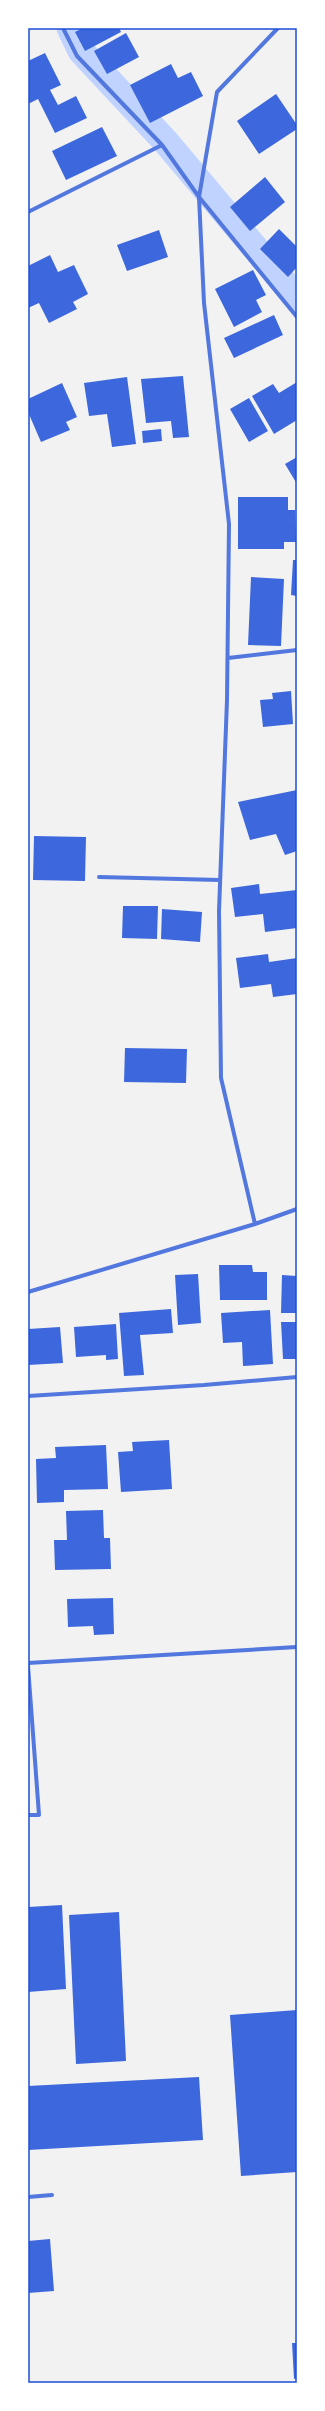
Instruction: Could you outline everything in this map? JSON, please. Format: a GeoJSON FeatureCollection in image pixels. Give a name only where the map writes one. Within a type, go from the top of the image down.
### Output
{"type":"FeatureCollection","features":[{"type":"Feature","properties":{"kind":"street"},"geometry":{"type":"LineString","coordinates":[[63,28],[77,56],[162,145],[199,197],[297,317]]}},
{"type":"Feature","properties":{"kind":"street"},"geometry":{"type":"LineString","coordinates":[[255,1224],[221,1078],[220,880],[228,658],[229,524],[204,303],[199,197],[217,92],[278,28]]}},
{"type":"Feature","properties":{"kind":"street"},"geometry":{"type":"LineString","coordinates":[[28,212],[162,145]]}},
{"type":"Feature","properties":{"kind":"street"},"geometry":{"type":"LineString","coordinates":[[228,658],[297,650]]}},
{"type":"Feature","properties":{"kind":"street"},"geometry":{"type":"LineString","coordinates":[[99,877],[220,880]]}},
{"type":"Feature","properties":{"kind":"street"},"geometry":{"type":"LineString","coordinates":[[28,1292],[255,1224],[297,1209]]}},
{"type":"Feature","properties":{"kind":"street"},"geometry":{"type":"LineString","coordinates":[[28,1396],[204,1385],[297,1377]]}},
{"type":"Feature","properties":{"kind":"street"},"geometry":{"type":"LineString","coordinates":[[28,1663],[297,1647]]}},
{"type":"Feature","properties":{"kind":"street"},"geometry":{"type":"LineString","coordinates":[[28,1666],[39,1815],[28,1816]]}},
{"type":"Feature","properties":{"kind":"street"},"geometry":{"type":"LineString","coordinates":[[28,2197],[52,2195]]}},
{"type":"Feature","properties":{"kind":"building"},"geometry":{"type":"Polygon","coordinates":[[[83,28],[119,28],[121,32],[85,51],[75,32],[83,28]]]}},
{"type":"Feature","properties":{"kind":"building"},"geometry":{"type":"Polygon","coordinates":[[[126,33],[139,57],[107,74],[94,51],[126,33]]]}},
{"type":"Feature","properties":{"kind":"building"},"geometry":{"type":"Polygon","coordinates":[[[45,53],[61,85],[50,90],[58,105],[76,96],[87,118],[55,133],[38,99],[28,104],[28,61],[45,53]]]}},
{"type":"Feature","properties":{"kind":"building"},"geometry":{"type":"Polygon","coordinates":[[[171,64],[178,78],[191,72],[203,96],[150,123],[130,85],[171,64]]]}},
{"type":"Feature","properties":{"kind":"building"},"geometry":{"type":"Polygon","coordinates":[[[276,94],[297,125],[297,129],[259,154],[237,121],[276,94]]]}},
{"type":"Feature","properties":{"kind":"building"},"geometry":{"type":"Polygon","coordinates":[[[102,127],[117,156],[66,180],[52,151],[102,127]]]}},
{"type":"Feature","properties":{"kind":"building"},"geometry":{"type":"Polygon","coordinates":[[[265,177],[285,202],[250,231],[230,207],[265,177]]]}},
{"type":"Feature","properties":{"kind":"building"},"geometry":{"type":"Polygon","coordinates":[[[279,229],[297,247],[297,267],[288,277],[260,249],[279,229]]]}},
{"type":"Feature","properties":{"kind":"building"},"geometry":{"type":"Polygon","coordinates":[[[159,230],[168,257],[127,271],[117,245],[159,230]]]}},
{"type":"Feature","properties":{"kind":"building"},"geometry":{"type":"Polygon","coordinates":[[[50,255],[58,272],[74,265],[88,294],[73,302],[77,309],[49,323],[39,303],[28,308],[28,266],[50,255]]]}},
{"type":"Feature","properties":{"kind":"building"},"geometry":{"type":"Polygon","coordinates":[[[253,270],[266,295],[256,300],[262,312],[234,327],[215,289],[253,270]]]}},
{"type":"Feature","properties":{"kind":"building"},"geometry":{"type":"Polygon","coordinates":[[[274,315],[283,335],[234,358],[224,338],[274,315]]]}},
{"type":"Feature","properties":{"kind":"building"},"geometry":{"type":"Polygon","coordinates":[[[183,376],[189,437],[173,438],[171,421],[146,423],[141,379],[183,376]]]}},
{"type":"Feature","properties":{"kind":"building"},"geometry":{"type":"Polygon","coordinates":[[[127,377],[136,444],[112,447],[107,414],[89,416],[84,383],[127,377]]]}},
{"type":"Feature","properties":{"kind":"building"},"geometry":{"type":"Polygon","coordinates":[[[297,382],[297,420],[274,434],[252,396],[273,384],[279,393],[297,382]]]}},
{"type":"Feature","properties":{"kind":"building"},"geometry":{"type":"Polygon","coordinates":[[[62,383],[77,417],[66,422],[70,430],[41,442],[28,412],[28,399],[62,383]]]}},
{"type":"Feature","properties":{"kind":"building"},"geometry":{"type":"Polygon","coordinates":[[[249,398],[268,431],[249,442],[230,409],[249,398]]]}},
{"type":"Feature","properties":{"kind":"building"},"geometry":{"type":"Polygon","coordinates":[[[161,429],[162,441],[143,443],[142,431],[161,429]]]}},
{"type":"Feature","properties":{"kind":"building"},"geometry":{"type":"Polygon","coordinates":[[[297,457],[297,484],[285,464],[297,457]]]}},
{"type":"Feature","properties":{"kind":"building"},"geometry":{"type":"Polygon","coordinates":[[[238,497],[288,497],[288,510],[295,510],[296,542],[284,542],[284,549],[238,549],[238,497]]]}},
{"type":"Feature","properties":{"kind":"building"},"geometry":{"type":"Polygon","coordinates":[[[293,560],[297,560],[297,596],[291,595],[293,560]]]}},
{"type":"Feature","properties":{"kind":"building"},"geometry":{"type":"Polygon","coordinates":[[[251,577],[284,579],[281,646],[248,645],[251,577]]]}},
{"type":"Feature","properties":{"kind":"building"},"geometry":{"type":"Polygon","coordinates":[[[291,691],[293,724],[263,727],[260,700],[273,699],[272,693],[291,691]]]}},
{"type":"Feature","properties":{"kind":"building"},"geometry":{"type":"Polygon","coordinates":[[[297,790],[297,851],[285,855],[276,834],[250,840],[238,802],[297,790]]]}},
{"type":"Feature","properties":{"kind":"building"},"geometry":{"type":"Polygon","coordinates":[[[34,836],[86,837],[85,881],[33,880],[34,836]]]}},
{"type":"Feature","properties":{"kind":"building"},"geometry":{"type":"Polygon","coordinates":[[[259,884],[260,894],[297,890],[297,928],[265,932],[263,914],[235,917],[231,888],[259,884]]]}},
{"type":"Feature","properties":{"kind":"building"},"geometry":{"type":"Polygon","coordinates":[[[123,906],[158,906],[157,939],[122,938],[123,906]]]}},
{"type":"Feature","properties":{"kind":"building"},"geometry":{"type":"Polygon","coordinates":[[[162,909],[202,912],[200,942],[161,939],[162,909]]]}},
{"type":"Feature","properties":{"kind":"building"},"geometry":{"type":"Polygon","coordinates":[[[268,954],[269,962],[297,958],[297,994],[273,997],[271,984],[240,988],[236,958],[268,954]]]}},
{"type":"Feature","properties":{"kind":"building"},"geometry":{"type":"Polygon","coordinates":[[[125,1048],[187,1049],[186,1083],[124,1082],[125,1048]]]}},
{"type":"Feature","properties":{"kind":"building"},"geometry":{"type":"Polygon","coordinates":[[[219,1265],[252,1265],[253,1272],[267,1272],[267,1300],[220,1300],[219,1265]]]}},
{"type":"Feature","properties":{"kind":"building"},"geometry":{"type":"Polygon","coordinates":[[[198,1274],[201,1323],[178,1325],[175,1275],[198,1274]]]}},
{"type":"Feature","properties":{"kind":"building"},"geometry":{"type":"Polygon","coordinates":[[[282,1275],[297,1276],[297,1313],[281,1313],[282,1275]]]}},
{"type":"Feature","properties":{"kind":"building"},"geometry":{"type":"Polygon","coordinates":[[[171,1309],[173,1333],[140,1335],[144,1375],[124,1376],[119,1313],[171,1309]]]}},
{"type":"Feature","properties":{"kind":"building"},"geometry":{"type":"Polygon","coordinates":[[[270,1310],[273,1364],[243,1366],[242,1342],[223,1343],[221,1313],[270,1310]]]}},
{"type":"Feature","properties":{"kind":"building"},"geometry":{"type":"Polygon","coordinates":[[[281,1322],[297,1322],[297,1359],[283,1359],[281,1322]]]}},
{"type":"Feature","properties":{"kind":"building"},"geometry":{"type":"Polygon","coordinates":[[[116,1324],[118,1359],[106,1360],[106,1355],[76,1357],[74,1327],[116,1324]]]}},
{"type":"Feature","properties":{"kind":"building"},"geometry":{"type":"Polygon","coordinates":[[[60,1327],[63,1363],[28,1365],[28,1329],[60,1327]]]}},
{"type":"Feature","properties":{"kind":"building"},"geometry":{"type":"Polygon","coordinates":[[[169,1440],[172,1489],[121,1492],[118,1452],[133,1451],[132,1442],[169,1440]]]}},
{"type":"Feature","properties":{"kind":"building"},"geometry":{"type":"Polygon","coordinates":[[[106,1445],[108,1489],[64,1490],[64,1502],[37,1503],[36,1459],[56,1458],[55,1447],[106,1445]]]}},
{"type":"Feature","properties":{"kind":"building"},"geometry":{"type":"Polygon","coordinates":[[[103,1510],[104,1538],[110,1538],[111,1569],[55,1570],[54,1540],[67,1540],[66,1511],[103,1510]]]}},
{"type":"Feature","properties":{"kind":"building"},"geometry":{"type":"Polygon","coordinates":[[[113,1598],[114,1634],[94,1635],[93,1626],[68,1627],[67,1599],[113,1598]]]}},
{"type":"Feature","properties":{"kind":"building"},"geometry":{"type":"Polygon","coordinates":[[[62,1905],[66,1989],[28,1992],[28,1907],[62,1905]]]}},
{"type":"Feature","properties":{"kind":"building"},"geometry":{"type":"Polygon","coordinates":[[[119,1912],[126,2061],[76,2064],[69,1915],[119,1912]]]}},
{"type":"Feature","properties":{"kind":"building"},"geometry":{"type":"Polygon","coordinates":[[[297,2010],[297,2172],[241,2176],[230,2015],[297,2010]]]}},
{"type":"Feature","properties":{"kind":"building"},"geometry":{"type":"Polygon","coordinates":[[[199,2077],[203,2140],[28,2150],[28,2086],[199,2077]]]}},
{"type":"Feature","properties":{"kind":"building"},"geometry":{"type":"Polygon","coordinates":[[[50,2239],[54,2291],[28,2293],[28,2241],[50,2239]]]}},
{"type":"Feature","properties":{"kind":"building"},"geometry":{"type":"Polygon","coordinates":[[[292,2343],[297,2343],[297,2378],[294,2379],[292,2343]]]}},
{"type":"Feature","properties":{"kind":"waterway"},"geometry":{"type":"LineString","coordinates":[[70,28],[81,51],[166,142],[297,298]]}}]}
